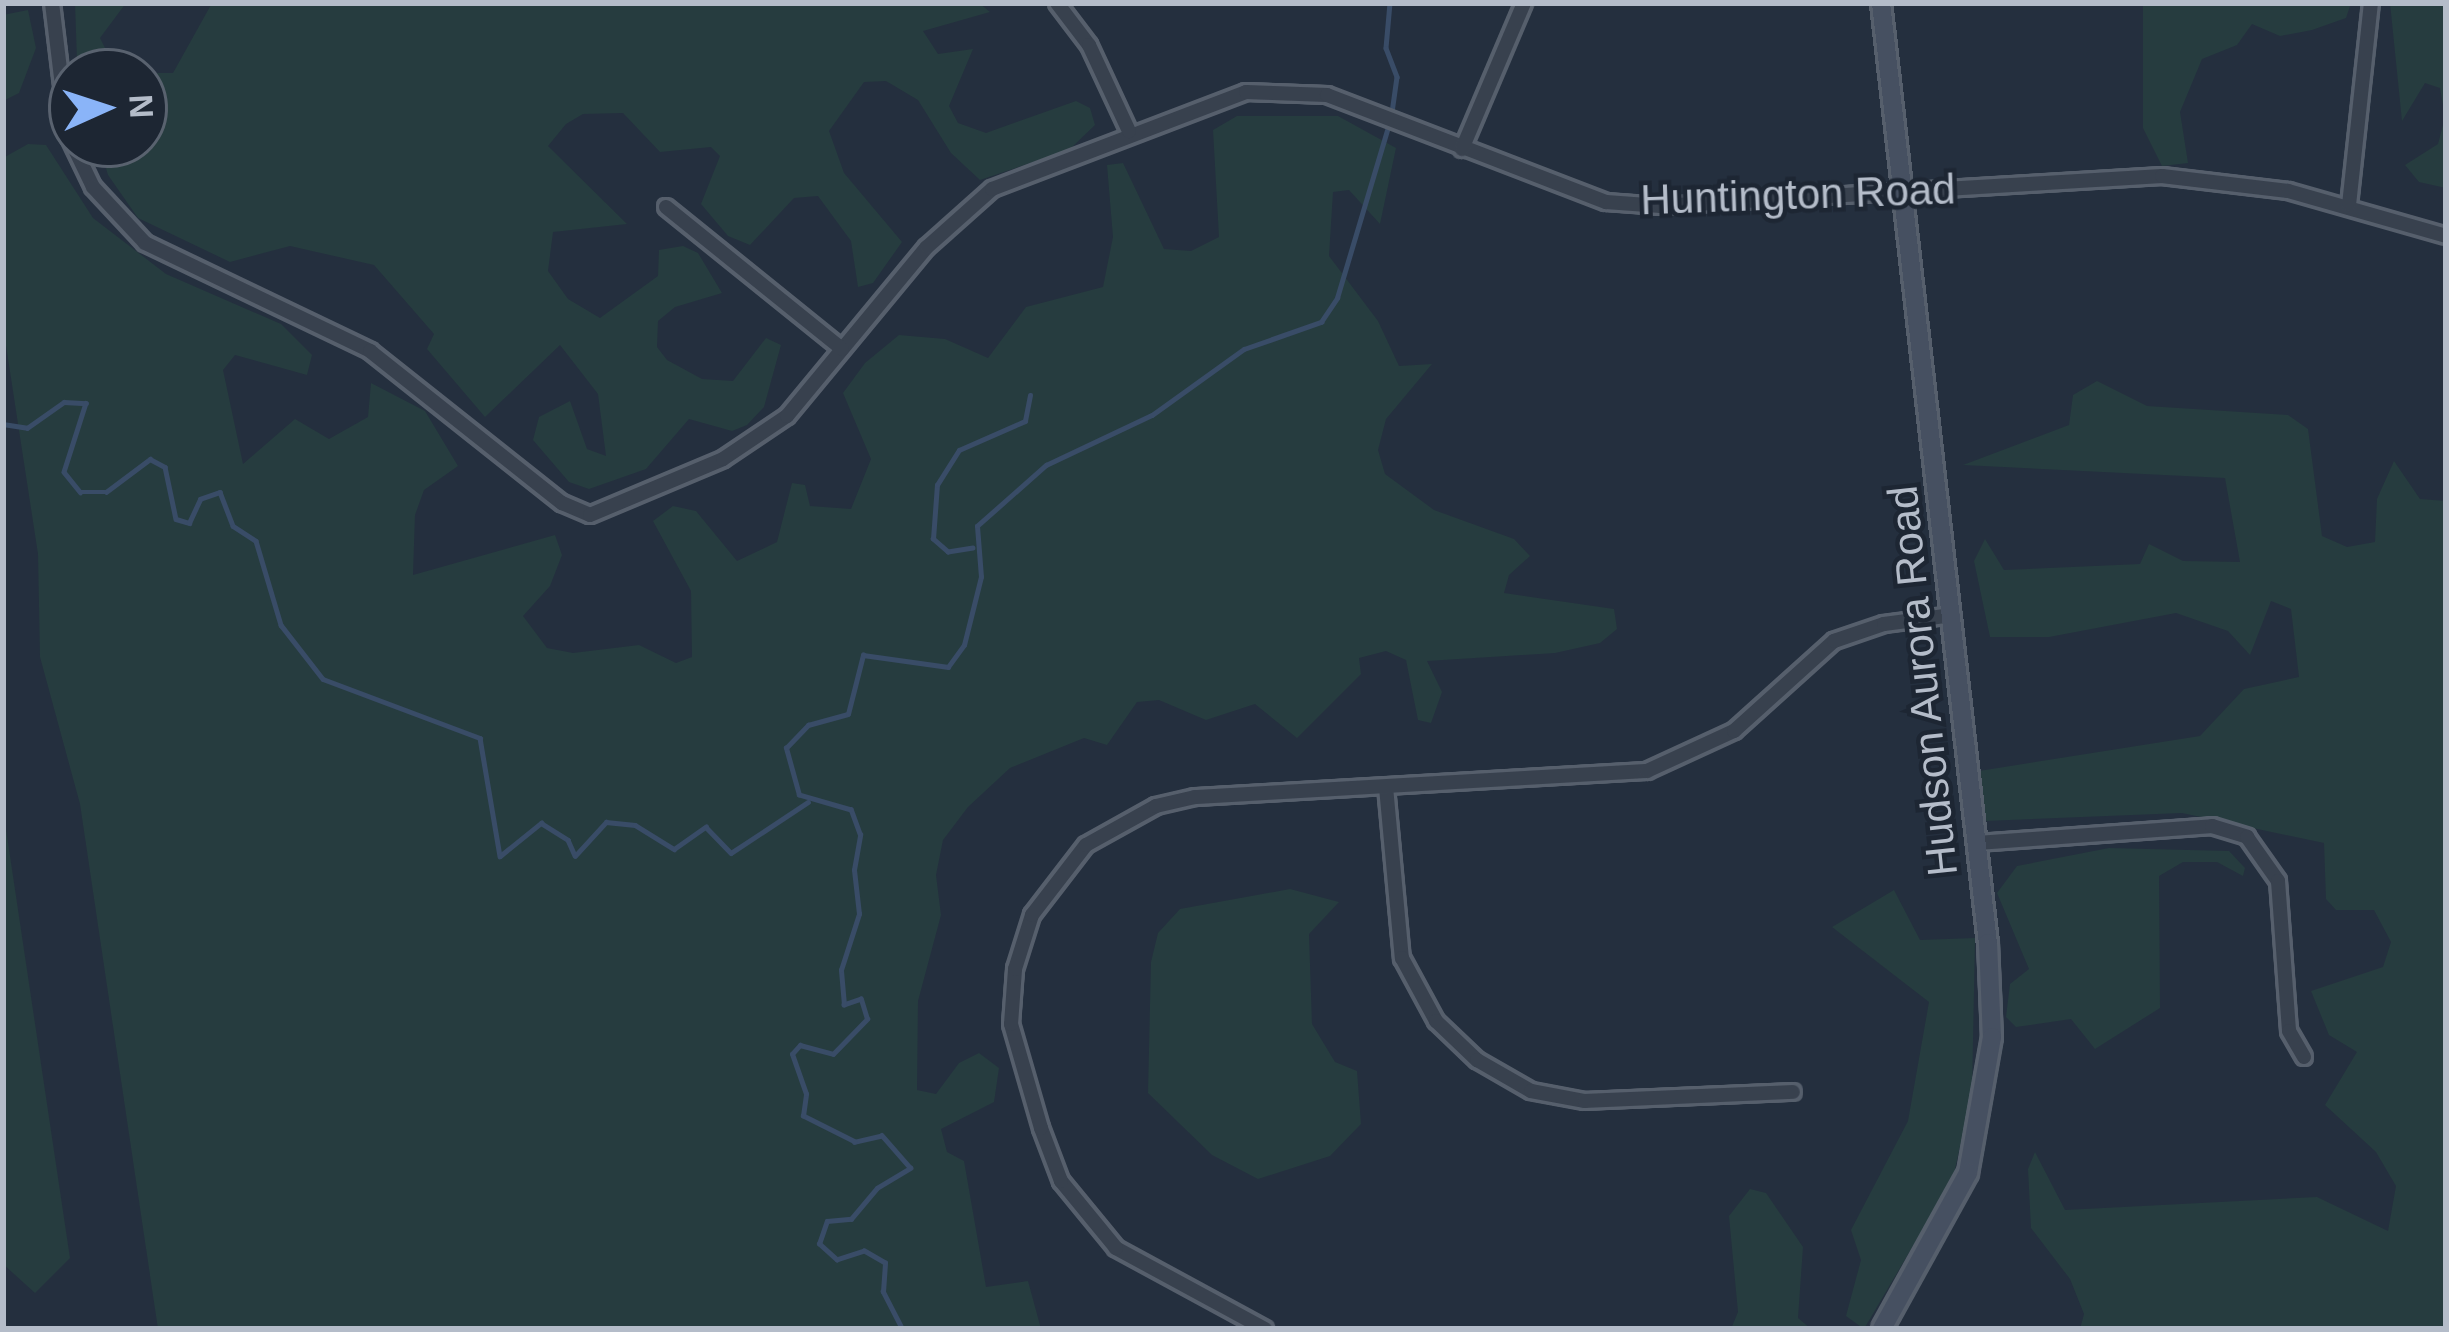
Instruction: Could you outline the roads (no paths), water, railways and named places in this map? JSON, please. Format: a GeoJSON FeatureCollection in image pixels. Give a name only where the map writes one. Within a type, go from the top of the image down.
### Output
{"type":"FeatureCollection","features":[{"type":"Feature","properties":{"kind":"street","name":"Huntington Road"},"geometry":{"type":"LineString","coordinates":[[52,3],[68,135],[93,188],[120,220],[182,267],[370,351],[576,512],[611,512],[758,439],[969,206],[1024,173],[1222,97],[1284,89],[1327,94],[1606,202],[1661,206],[2162,176],[2349,205],[2446,236]]}},
{"type":"Feature","properties":{"kind":"street"},"geometry":{"type":"LineString","coordinates":[[1058,3],[1089,45],[1129,131]]}},
{"type":"Feature","properties":{"kind":"street"},"geometry":{"type":"LineString","coordinates":[[1462,148],[1525,3]]}},
{"type":"Feature","properties":{"kind":"street","name":"Hudson Aurora Road"},"geometry":{"type":"LineString","coordinates":[[1881,3],[1977,842],[1992,1037],[1982,1126],[1950,1215],[1882,1329]]}},
{"type":"Feature","properties":{"kind":"street"},"geometry":{"type":"LineString","coordinates":[[2349,205],[2371,3]]}},
{"type":"Feature","properties":{"kind":"street"},"geometry":{"type":"LineString","coordinates":[[665,207],[842,350]]}},
{"type":"Feature","properties":{"kind":"street"},"geometry":{"type":"LineString","coordinates":[[1265,1329],[1136,1262],[1081,1211],[1041,1128],[1011,1024],[1015,969],[1032,915],[1086,845],[1156,806],[1226,796],[1665,766],[1734,731],[1834,641],[1884,624],[1952,615]]}},
{"type":"Feature","properties":{"kind":"street"},"geometry":{"type":"LineString","coordinates":[[1385,787],[1402,958],[1436,1022],[1477,1060],[1532,1091],[1585,1101],[1793,1092]]}},
{"type":"Feature","properties":{"kind":"street"},"geometry":{"type":"LineString","coordinates":[[1977,842],[2212,826],[2247,837],[2278,881],[2289,1030],[2304,1057]]}},
{"type":"Feature","properties":{"kind":"waterway"},"geometry":{"type":"LineString","coordinates":[[1390,3],[1386,48],[1397,77],[1392,113]]}},
{"type":"Feature","properties":{"kind":"waterway"},"geometry":{"type":"LineString","coordinates":[[902,1329],[883,1292],[885,1263],[864,1251],[837,1260],[819,1244],[827,1221],[851,1219],[877,1188],[910,1168],[882,1136],[855,1142],[803,1116],[806,1094],[792,1054],[800,1045],[833,1054],[867,1019],[861,999],[844,1005],[841,970],[859,914],[854,870],[860,835],[851,810],[799,795],[786,748],[808,725],[848,714],[863,655],[948,667],[964,645],[981,577],[977,526],[1046,465],[1152,415],[1244,349],[1321,322],[1337,298],[1389,124]]}},
{"type":"Feature","properties":{"kind":"waterway"},"geometry":{"type":"LineString","coordinates":[[973,548],[948,552],[933,539],[937,485],[959,450],[1025,421],[1030,395]]}},
{"type":"Feature","properties":{"kind":"waterway"},"geometry":{"type":"LineString","coordinates":[[3,424],[27,428],[64,402],[86,403],[64,472],[80,492],[106,492],[150,459],[165,467],[176,519],[189,523],[200,499],[220,492],[233,526],[256,541],[281,625],[323,679],[480,738],[500,856],[541,823],[568,840],[575,856],[606,822],[635,825],[674,849],[706,827],[731,853],[808,802]]}},
{"type":"Feature","properties":{"kind":"waterway"},"geometry":{"type":"LineString","coordinates":[[814,1329],[823,1329]]}}]}
